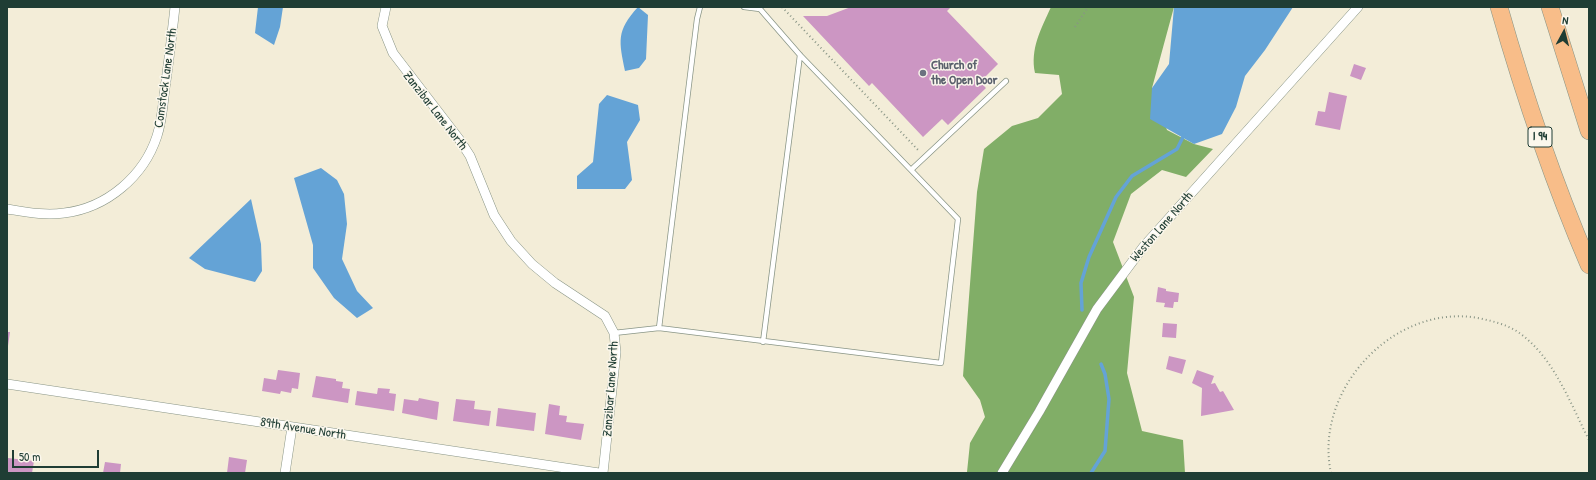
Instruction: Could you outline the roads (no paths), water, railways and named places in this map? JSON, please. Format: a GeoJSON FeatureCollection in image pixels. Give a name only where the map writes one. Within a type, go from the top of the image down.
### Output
{"type":"FeatureCollection","features":[{"type":"Feature","properties":{"kind":"highway","name":"I 94"},"geometry":{"type":"LineString","coordinates":[[1499,7],[1532,115],[1557,185],[1589,264]]}},
{"type":"Feature","properties":{"kind":"highway"},"geometry":{"type":"LineString","coordinates":[[1550,7],[1589,131]]}},
{"type":"Feature","properties":{"kind":"street","name":"Comstock Lane North"},"geometry":{"type":"LineString","coordinates":[[7,210],[46,214],[64,214],[82,210],[101,202],[119,190],[136,173],[149,155],[158,135],[176,7]]}},
{"type":"Feature","properties":{"kind":"street","name":"Zanzibar Lane North"},"geometry":{"type":"LineString","coordinates":[[386,7],[382,26],[393,54],[463,145],[478,174],[494,215],[511,241],[532,264],[556,283],[605,316],[614,332],[616,352],[603,473]]}},
{"type":"Feature","properties":{"kind":"street","name":"Weston Lane North"},"geometry":{"type":"LineString","coordinates":[[1002,473],[1097,309],[1144,246],[1358,7]]}},
{"type":"Feature","properties":{"kind":"street","name":"89th Avenue North"},"geometry":{"type":"LineString","coordinates":[[7,384],[599,473]]}},
{"type":"Feature","properties":{"kind":"street"},"geometry":{"type":"LineString","coordinates":[[285,473],[292,427]]}},
{"type":"Feature","properties":{"kind":"lane"},"geometry":{"type":"LineString","coordinates":[[659,328],[697,19],[700,7]]}},
{"type":"Feature","properties":{"kind":"lane"},"geometry":{"type":"LineString","coordinates":[[614,332],[659,328],[941,363],[958,219],[800,55],[760,9],[744,7]]}},
{"type":"Feature","properties":{"kind":"lane"},"geometry":{"type":"LineString","coordinates":[[764,342],[800,55]]}},
{"type":"Feature","properties":{"kind":"lane"},"geometry":{"type":"LineString","coordinates":[[911,170],[1006,81]]}},
{"type":"Feature","properties":{"kind":"water"},"geometry":{"type":"Polygon","coordinates":[[[258,7],[283,7],[280,27],[274,45],[255,33],[258,7]]]}},
{"type":"Feature","properties":{"kind":"water"},"geometry":{"type":"Polygon","coordinates":[[[638,7],[648,15],[646,59],[639,68],[625,71],[621,52],[621,37],[626,23],[638,7]]]}},
{"type":"Feature","properties":{"kind":"water"},"geometry":{"type":"Polygon","coordinates":[[[1174,7],[1293,7],[1265,50],[1245,76],[1236,107],[1222,134],[1194,144],[1150,119],[1152,88],[1169,64],[1174,7]]]}},
{"type":"Feature","properties":{"kind":"water"},"geometry":{"type":"Polygon","coordinates":[[[607,95],[638,105],[640,120],[627,142],[632,180],[625,189],[577,189],[577,176],[593,162],[599,104],[607,95]]]}},
{"type":"Feature","properties":{"kind":"water"},"geometry":{"type":"Polygon","coordinates":[[[321,168],[337,180],[344,194],[347,224],[342,259],[357,291],[373,308],[357,318],[334,298],[313,268],[313,245],[294,178],[321,168]]]}},
{"type":"Feature","properties":{"kind":"water"},"geometry":{"type":"Polygon","coordinates":[[[251,199],[261,244],[262,271],[255,282],[205,269],[189,258],[251,199]]]}},
{"type":"Feature","properties":{"kind":"waterway"},"geometry":{"type":"LineString","coordinates":[[1082,310],[1081,283],[1089,257],[1116,197],[1132,176],[1177,149],[1184,135]]}},
{"type":"Feature","properties":{"kind":"waterway"},"geometry":{"type":"LineString","coordinates":[[1091,473],[1105,451],[1109,399],[1105,374],[1101,364]]}},
{"type":"Feature","properties":{"kind":"place","name":"Church of the Open Door"},"geometry":{"type":"Point","coordinates":[923,73]}}]}
